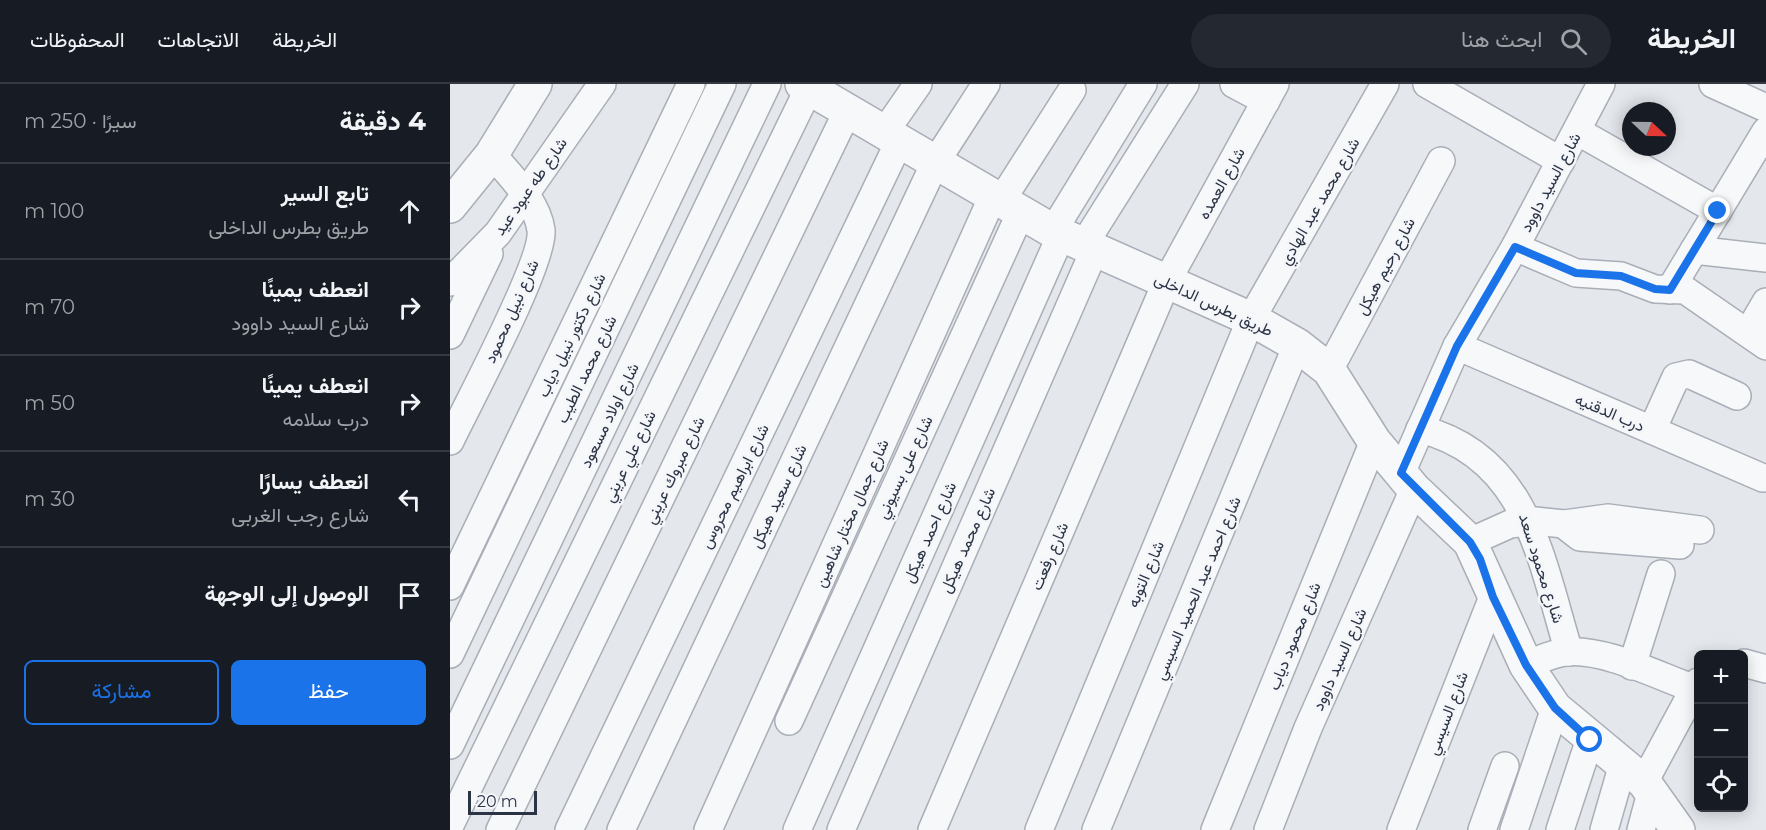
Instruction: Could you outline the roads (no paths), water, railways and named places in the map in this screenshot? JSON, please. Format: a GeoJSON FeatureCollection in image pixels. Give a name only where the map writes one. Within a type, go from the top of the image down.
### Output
{"type":"FeatureCollection","features":[{"type":"Feature","properties":{"kind":"street"},"geometry":{"type":"LineString","coordinates":[[450,206],[492,154],[535,84]]}},
{"type":"Feature","properties":{"kind":"street","name":"شارع طه عبود عيد"},"geometry":{"type":"LineString","coordinates":[[450,282],[498,233],[602,84]]}},
{"type":"Feature","properties":{"kind":"street","name":"شارع دكتور نبيل دياب"},"geometry":{"type":"LineString","coordinates":[[450,586],[691,84]]}},
{"type":"Feature","properties":{"kind":"street","name":"شارع محمد الطيب"},"geometry":{"type":"LineString","coordinates":[[450,654],[722,84]]}},
{"type":"Feature","properties":{"kind":"street","name":"شارع اولاد مسعود"},"geometry":{"type":"LineString","coordinates":[[450,745],[767,84]]}},
{"type":"Feature","properties":{"kind":"street","name":"شارع ابراهيم محروس"},"geometry":{"type":"LineString","coordinates":[[569,830],[891,137],[918,84]]}},
{"type":"Feature","properties":{"kind":"street","name":"شارع سعيد هيكل"},"geometry":{"type":"LineString","coordinates":[[621,830],[935,163],[986,84]]}},
{"type":"Feature","properties":{"kind":"street"},"geometry":{"type":"LineString","coordinates":[[1073,241],[1143,84]]}},
{"type":"Feature","properties":{"kind":"street"},"geometry":{"type":"LineString","coordinates":[[1073,241],[1185,84]]}},
{"type":"Feature","properties":{"kind":"street"},"geometry":{"type":"LineString","coordinates":[[1234,84],[1270,93]]}},
{"type":"Feature","properties":{"kind":"street","name":"شارع محمد عبد الهادي"},"geometry":{"type":"LineString","coordinates":[[1251,319],[1385,84]]}},
{"type":"Feature","properties":{"kind":"street"},"geometry":{"type":"LineString","coordinates":[[1426,84],[1561,161]]}},
{"type":"Feature","properties":{"kind":"street","name":"شارع السيد داوود"},"geometry":{"type":"LineString","coordinates":[[1268,830],[1408,481],[1420,429],[1457,346],[1515,247],[1601,84]]}},
{"type":"Feature","properties":{"kind":"street"},"geometry":{"type":"LineString","coordinates":[[1713,84],[1766,108]]}},
{"type":"Feature","properties":{"kind":"street"},"geometry":{"type":"LineString","coordinates":[[1005,203],[1072,90]]}},
{"type":"Feature","properties":{"kind":"street","name":"طريق بطرس الداخلى"},"geometry":{"type":"LineString","coordinates":[[823,93],[891,137],[1073,241],[1251,319],[1297,345],[1329,370],[1374,441],[1408,481],[1470,542],[1480,559],[1493,597],[1526,665],[1555,708],[1640,780],[1678,830]]}},
{"type":"Feature","properties":{"kind":"street","name":"شارع علي عريني"},"geometry":{"type":"LineString","coordinates":[[450,825],[823,93]]}},
{"type":"Feature","properties":{"kind":"street","name":"شارع مبروك عريني"},"geometry":{"type":"LineString","coordinates":[[500,830],[823,93]]}},
{"type":"Feature","properties":{"kind":"street","name":"شارع العمده"},"geometry":{"type":"LineString","coordinates":[[1167,281],[1270,93]]}},
{"type":"Feature","properties":{"kind":"street"},"geometry":{"type":"LineString","coordinates":[[1577,131],[1718,211]]}},
{"type":"Feature","properties":{"kind":"street"},"geometry":{"type":"LineString","coordinates":[[1670,290],[1718,211],[1762,146]]}},
{"type":"Feature","properties":{"kind":"street","name":"شارع نبيل محمود"},"geometry":{"type":"LineString","coordinates":[[450,441],[532,272],[541,232],[525,195],[492,154]]}},
{"type":"Feature","properties":{"kind":"street","name":"شارع رحيم هيكل"},"geometry":{"type":"LineString","coordinates":[[1329,370],[1441,160]]}},
{"type":"Feature","properties":{"kind":"street","name":"شارع جمال مختار شاهين"},"geometry":{"type":"LineString","coordinates":[[708,830],[802,622],[1005,203]]}},
{"type":"Feature","properties":{"kind":"street","name":"شارع على بسيوني"},"geometry":{"type":"LineString","coordinates":[[789,721],[828,634],[1005,203]]}},
{"type":"Feature","properties":{"kind":"street"},"geometry":{"type":"LineString","coordinates":[[450,336],[498,233]]}},
{"type":"Feature","properties":{"kind":"street","name":"شارع احمد هيكل"},"geometry":{"type":"LineString","coordinates":[[797,830],[1073,241]]}},
{"type":"Feature","properties":{"kind":"street","name":"شارع محمد هيكل"},"geometry":{"type":"LineString","coordinates":[[841,830],[1073,241]]}},
{"type":"Feature","properties":{"kind":"street"},"geometry":{"type":"LineString","coordinates":[[1515,247],[1576,273],[1621,276],[1655,289],[1678,289],[1692,294],[1757,340],[1766,302]]}},
{"type":"Feature","properties":{"kind":"street"},"geometry":{"type":"LineString","coordinates":[[1694,250],[1766,258]]}},
{"type":"Feature","properties":{"kind":"street","name":"شارع رفعت"},"geometry":{"type":"LineString","coordinates":[[932,830],[1167,281]]}},
{"type":"Feature","properties":{"kind":"street","name":"شارع التوبه"},"geometry":{"type":"LineString","coordinates":[[1039,830],[1251,319]]}},
{"type":"Feature","properties":{"kind":"street","name":"شارع احمد عبد الحميد السيسي"},"geometry":{"type":"LineString","coordinates":[[1096,830],[1297,345]]}},
{"type":"Feature","properties":{"kind":"street","name":"درب الدقنيه"},"geometry":{"type":"LineString","coordinates":[[1457,346],[1762,478]]}},
{"type":"Feature","properties":{"kind":"street"},"geometry":{"type":"LineString","coordinates":[[1652,430],[1678,375],[1689,374],[1737,396]]}},
{"type":"Feature","properties":{"kind":"street","name":"شارع محمود سعد"},"geometry":{"type":"LineString","coordinates":[[1420,429],[1444,435],[1487,466],[1509,487],[1528,522],[1569,652]]}},
{"type":"Feature","properties":{"kind":"street","name":"شارع محمود دياب"},"geometry":{"type":"LineString","coordinates":[[1215,830],[1374,441]]}},
{"type":"Feature","properties":{"kind":"street"},"geometry":{"type":"LineString","coordinates":[[1470,542],[1510,524],[1528,522],[1564,524],[1580,537],[1704,539]]}},
{"type":"Feature","properties":{"kind":"street"},"geometry":{"type":"LineString","coordinates":[[1632,666],[1661,574]]}},
{"type":"Feature","properties":{"kind":"street","name":"شارع السيسي"},"geometry":{"type":"LineString","coordinates":[[1401,830],[1493,597]]}},
{"type":"Feature","properties":{"kind":"street"},"geometry":{"type":"LineString","coordinates":[[802,622],[828,634]]}},
{"type":"Feature","properties":{"kind":"street"},"geometry":{"type":"LineString","coordinates":[[1526,665],[1569,652],[1609,658],[1694,685]]}},
{"type":"Feature","properties":{"kind":"street"},"geometry":{"type":"LineString","coordinates":[[1748,664],[1766,669]]}},
{"type":"Feature","properties":{"kind":"street"},"geometry":{"type":"LineString","coordinates":[[1604,830],[1640,780],[1694,691]]}},
{"type":"Feature","properties":{"kind":"street"},"geometry":{"type":"LineString","coordinates":[[1514,830],[1555,708]]}},
{"type":"Feature","properties":{"kind":"street"},"geometry":{"type":"LineString","coordinates":[[1560,830],[1590,740]]}},
{"type":"Feature","properties":{"kind":"street"},"geometry":{"type":"LineString","coordinates":[[1482,830],[1505,766]]}},
{"type":"Feature","properties":{"kind":"street"},"geometry":{"type":"LineString","coordinates":[[1640,780],[1641,830]]}}]}
